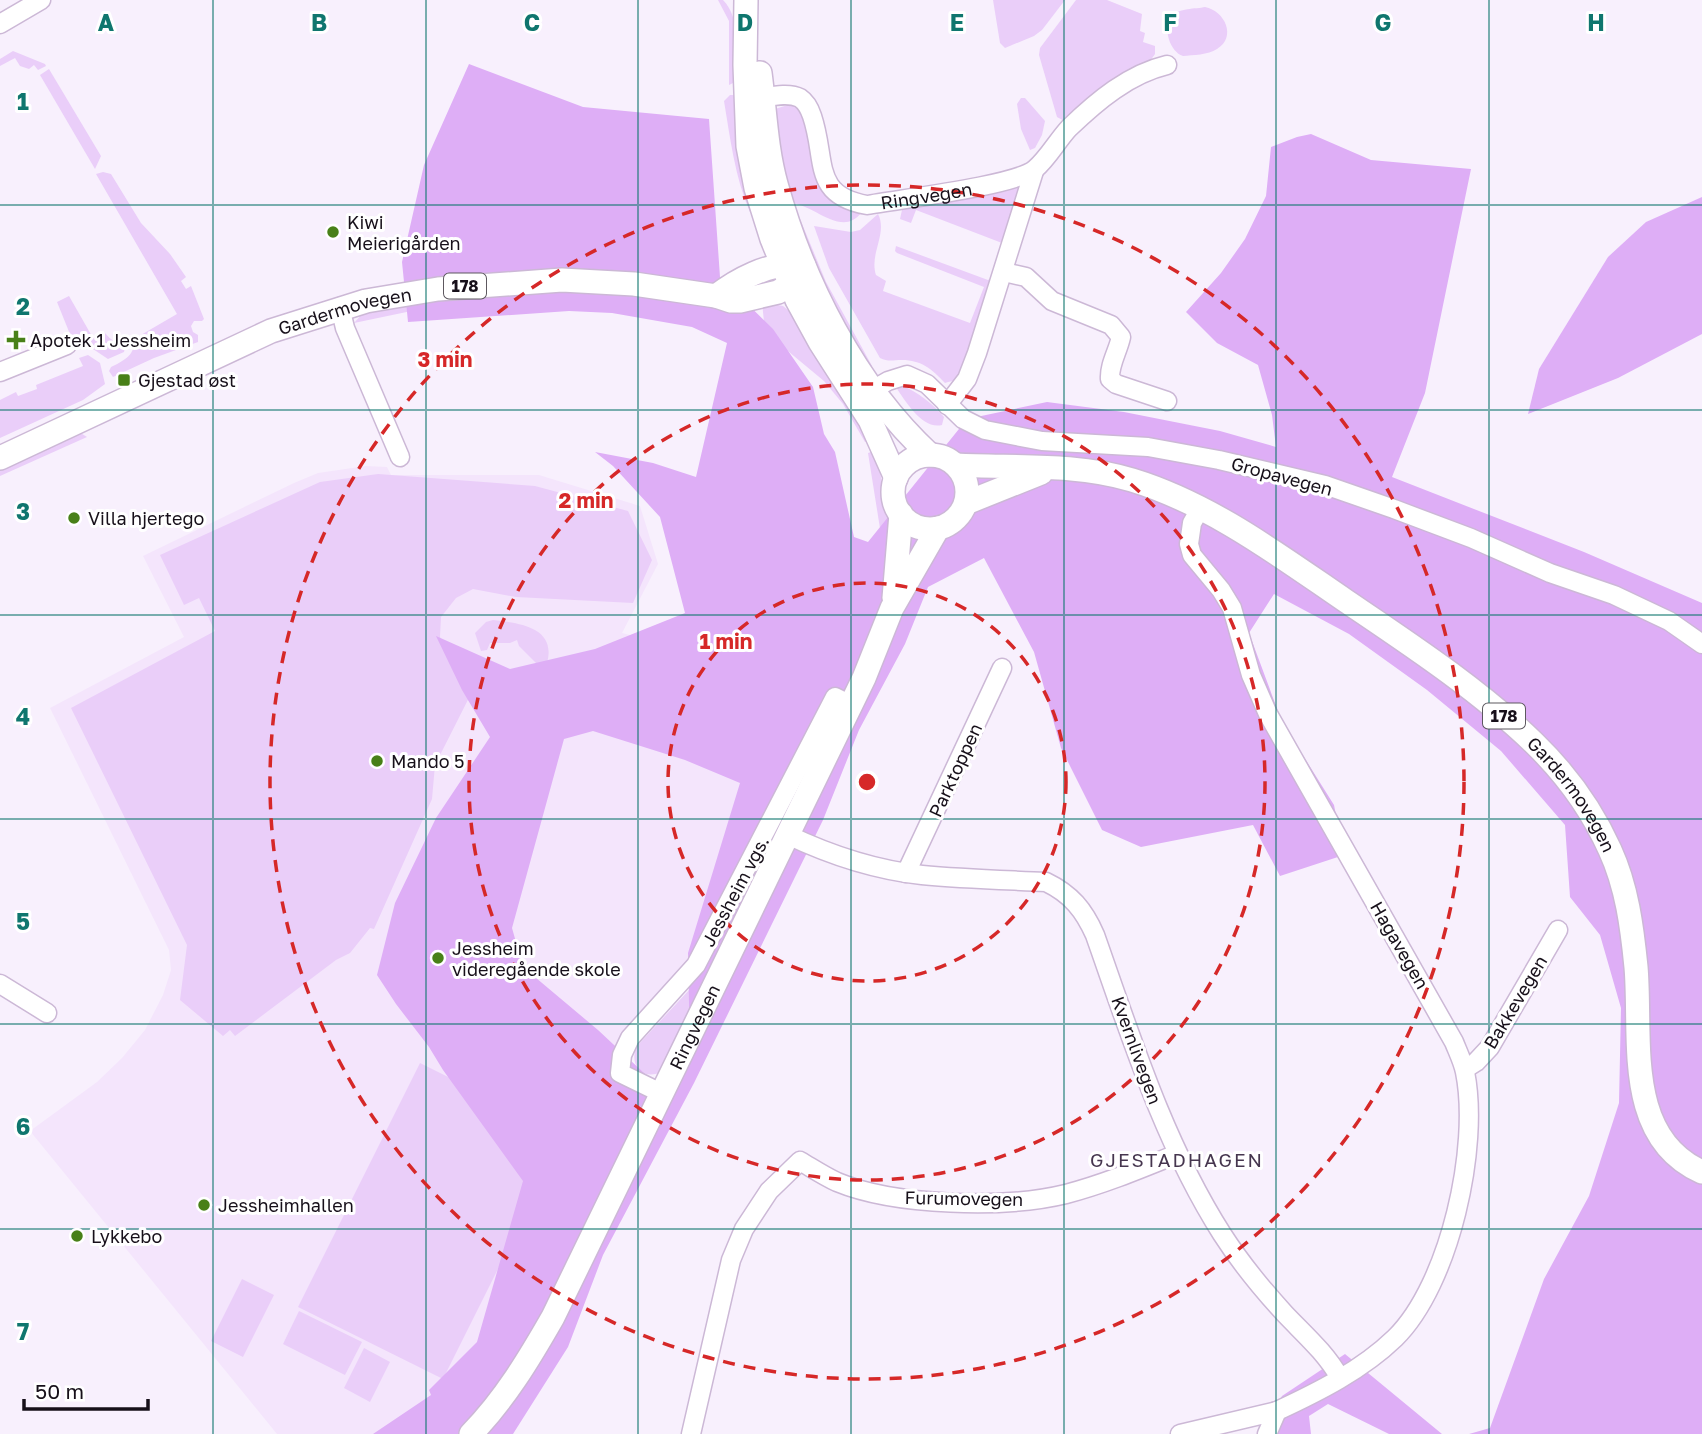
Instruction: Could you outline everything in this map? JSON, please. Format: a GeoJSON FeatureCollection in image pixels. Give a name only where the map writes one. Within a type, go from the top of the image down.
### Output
{"type":"FeatureCollection","features":[{"type":"Feature","properties":{"kind":"main road"},"geometry":{"type":"LineString","coordinates":[[746,0],[755,99]]}},
{"type":"Feature","properties":{"kind":"main road"},"geometry":{"type":"LineString","coordinates":[[760,0],[759,63],[751,163],[756,188],[792,272]]}},
{"type":"Feature","properties":{"kind":"main road","name":"Gardermovegen"},"geometry":{"type":"LineString","coordinates":[[0,457],[242,344],[296,321],[340,307],[438,289],[562,280],[634,284],[740,301],[778,292],[792,272],[829,318],[865,395],[870,420],[896,478],[894,496],[901,514]]}},
{"type":"Feature","properties":{"kind":"main road","name":"Gardermovegen"},"geometry":{"type":"LineString","coordinates":[[865,395],[930,455],[948,459],[956,465],[1102,474],[1132,480],[1200,509],[1281,557],[1417,649],[1526,736],[1577,792],[1611,852],[1625,889],[1630,916],[1636,969],[1639,1065],[1647,1107],[1654,1125],[1669,1148],[1680,1160],[1702,1172]]}},
{"type":"Feature","properties":{"kind":"main road"},"geometry":{"type":"LineString","coordinates":[[896,478],[910,461],[930,455]]}},
{"type":"Feature","properties":{"kind":"main road"},"geometry":{"type":"LineString","coordinates":[[956,465],[966,482],[966,503]]}},
{"type":"Feature","properties":{"kind":"main road","name":"Gardermovegen"},"geometry":{"type":"LineString","coordinates":[[938,528],[950,523],[960,514],[966,503],[1052,469]]}},
{"type":"Feature","properties":{"kind":"main road"},"geometry":{"type":"LineString","coordinates":[[901,514],[917,526],[938,528]]}},
{"type":"Feature","properties":{"kind":"main road","name":"Ringvegen"},"geometry":{"type":"LineString","coordinates":[[892,608],[901,514]]}},
{"type":"Feature","properties":{"kind":"main road","name":"Ringvegen"},"geometry":{"type":"LineString","coordinates":[[471,1434],[501,1400],[536,1348],[788,835],[843,701],[877,651],[892,608],[938,528]]}},
{"type":"Feature","properties":{"kind":"street"},"geometry":{"type":"LineString","coordinates":[[0,24],[41,0]]}},
{"type":"Feature","properties":{"kind":"street"},"geometry":{"type":"LineString","coordinates":[[947,405],[967,379],[1004,272],[1034,171],[1069,128],[1115,89],[1142,73],[1167,65]]}},
{"type":"Feature","properties":{"kind":"street","name":"Ringvegen"},"geometry":{"type":"LineString","coordinates":[[755,99],[791,95],[803,99],[811,111],[826,179],[839,195],[855,203],[867,205],[949,191],[1006,180],[1034,171]]}},
{"type":"Feature","properties":{"kind":"street"},"geometry":{"type":"LineString","coordinates":[[1004,272],[1026,277],[1052,301],[1111,325],[1121,337],[1109,372],[1110,379],[1116,384],[1167,401]]}},
{"type":"Feature","properties":{"kind":"street"},"geometry":{"type":"LineString","coordinates":[[340,307],[345,328],[400,457]]}},
{"type":"Feature","properties":{"kind":"street"},"geometry":{"type":"LineString","coordinates":[[0,372],[67,345]]}},
{"type":"Feature","properties":{"kind":"street","name":"Gropavegen"},"geometry":{"type":"LineString","coordinates":[[865,395],[897,377],[907,375],[927,384],[963,419],[1016,438],[1148,447],[1219,460],[1325,485],[1471,538],[1550,573],[1614,595],[1670,621],[1702,644]]}},
{"type":"Feature","properties":{"kind":"street","name":"Hagavegen"},"geometry":{"type":"LineString","coordinates":[[1200,509],[1192,523],[1189,544],[1192,555],[1221,590],[1231,608],[1251,675],[1268,714],[1430,998],[1465,1069],[1468,1122],[1460,1194],[1448,1244],[1433,1283],[1416,1313],[1396,1338],[1340,1378]]}},
{"type":"Feature","properties":{"kind":"street","name":"Parktoppen"},"geometry":{"type":"LineString","coordinates":[[906,873],[1002,667]]}},
{"type":"Feature","properties":{"kind":"street","name":"Jessheim vgs."},"geometry":{"type":"LineString","coordinates":[[663,1094],[620,1073],[622,1055],[630,1038],[696,965],[843,701]]}},
{"type":"Feature","properties":{"kind":"street","name":"Kvernlivegen"},"geometry":{"type":"LineString","coordinates":[[788,835],[854,861],[906,873],[1046,882],[1062,890],[1077,903],[1096,935],[1177,1154],[1198,1195],[1237,1256],[1285,1314],[1318,1346],[1340,1378]]}},
{"type":"Feature","properties":{"kind":"street","name":"Bakkevegen"},"geometry":{"type":"LineString","coordinates":[[1465,1069],[1490,1047],[1558,930]]}},
{"type":"Feature","properties":{"kind":"street"},"geometry":{"type":"LineString","coordinates":[[0,984],[47,1013]]}},
{"type":"Feature","properties":{"kind":"street","name":"Furumovegen"},"geometry":{"type":"LineString","coordinates":[[691,1434],[731,1260],[744,1229],[769,1191],[800,1161],[855,1188],[901,1198],[992,1202],[1062,1195],[1125,1175],[1177,1154]]}},
{"type":"Feature","properties":{"kind":"street"},"geometry":{"type":"LineString","coordinates":[[1180,1434],[1277,1411],[1340,1378]]}},
{"type":"Feature","properties":{"kind":"street"},"geometry":{"type":"LineString","coordinates":[[1267,1434],[1277,1411]]}},
{"type":"Feature","properties":{"kind":"shaded area"},"geometry":{"type":"Polygon","coordinates":[[[718,0],[723,0],[729,8],[736,27],[737,81],[729,85],[729,21],[718,0]]]}},
{"type":"Feature","properties":{"kind":"shaded area"},"geometry":{"type":"Polygon","coordinates":[[[993,0],[1065,0],[1042,30],[1005,48],[1000,43],[993,0]]]}},
{"type":"Feature","properties":{"kind":"shaded area"},"geometry":{"type":"Polygon","coordinates":[[[1076,0],[1107,0],[1142,14],[1140,31],[1145,33],[1143,42],[1155,46],[1155,54],[1150,61],[1066,122],[1057,117],[1039,55],[1040,48],[1076,0]]]}},
{"type":"Feature","properties":{"kind":"shaded area"},"geometry":{"type":"Polygon","coordinates":[[[1205,7],[1218,14],[1226,25],[1223,44],[1213,51],[1200,54],[1178,54],[1169,39],[1169,21],[1178,11],[1205,7]]]}},
{"type":"Feature","properties":{"kind":"shaded area"},"geometry":{"type":"Polygon","coordinates":[[[13,51],[46,66],[38,70],[34,65],[29,69],[20,66],[15,58],[0,66],[0,59],[13,51]]]}},
{"type":"Feature","properties":{"kind":"shaded area"},"geometry":{"type":"Polygon","coordinates":[[[469,64],[583,107],[709,119],[720,277],[773,329],[813,387],[824,434],[835,452],[854,537],[868,542],[967,419],[1047,402],[1124,412],[1220,431],[1276,447],[1272,415],[1258,365],[1217,343],[1186,312],[1221,273],[1245,239],[1266,196],[1271,147],[1311,134],[1371,160],[1471,169],[1425,393],[1392,477],[1584,552],[1702,603],[1702,1434],[1469,1434],[1490,1428],[1544,1279],[1589,1196],[1619,1103],[1621,1008],[1600,935],[1570,897],[1565,825],[1501,751],[1427,690],[1349,634],[1274,594],[1249,633],[1282,722],[1334,805],[1344,855],[1280,876],[1253,825],[1141,847],[1102,830],[1061,748],[1034,652],[984,558],[928,587],[905,644],[859,730],[823,820],[694,1083],[603,1255],[568,1347],[513,1434],[373,1434],[431,1395],[429,1390],[477,1342],[523,1181],[377,975],[395,903],[436,818],[490,737],[462,690],[436,636],[510,669],[595,649],[685,613],[660,517],[613,466],[595,452],[653,463],[696,477],[727,343],[692,327],[612,313],[569,311],[408,322],[402,262],[424,165],[469,64]],[[593,731],[564,739],[512,928],[523,967],[598,1030],[660,1088],[690,1052],[688,953],[740,783],[685,760],[593,731]]]}},
{"type":"Feature","properties":{"kind":"shaded area"},"geometry":{"type":"Polygon","coordinates":[[[49,69],[101,156],[95,169],[40,75],[49,69]]]}},
{"type":"Feature","properties":{"kind":"shaded area"},"geometry":{"type":"Polygon","coordinates":[[[730,95],[736,95],[756,213],[750,212],[740,185],[724,101],[730,95]]]}},
{"type":"Feature","properties":{"kind":"shaded area"},"geometry":{"type":"Polygon","coordinates":[[[1021,98],[1025,98],[1045,121],[1042,135],[1035,148],[1030,150],[1021,129],[1017,104],[1021,98]]]}},
{"type":"Feature","properties":{"kind":"shaded area"},"geometry":{"type":"Polygon","coordinates":[[[791,104],[802,113],[807,126],[811,158],[822,191],[837,204],[861,213],[853,220],[835,221],[806,207],[788,203],[776,158],[775,109],[791,104]]]}},
{"type":"Feature","properties":{"kind":"shaded area"},"geometry":{"type":"Polygon","coordinates":[[[96,174],[111,174],[141,223],[170,254],[186,277],[181,281],[186,289],[191,286],[204,319],[194,321],[191,326],[193,332],[198,335],[198,342],[113,377],[109,371],[111,367],[131,353],[134,339],[177,314],[96,174]]]}},
{"type":"Feature","properties":{"kind":"shaded area"},"geometry":{"type":"Polygon","coordinates":[[[1018,183],[1027,184],[1001,256],[997,256],[1002,243],[916,210],[911,223],[900,219],[902,210],[910,206],[1018,183]]]}},
{"type":"Feature","properties":{"kind":"shaded area"},"geometry":{"type":"Polygon","coordinates":[[[1702,197],[1702,334],[1618,378],[1528,414],[1539,369],[1608,257],[1646,222],[1702,197]]]}},
{"type":"Feature","properties":{"kind":"shaded area"},"geometry":{"type":"Polygon","coordinates":[[[794,211],[798,214],[826,282],[872,366],[867,366],[826,297],[794,211]]]}},
{"type":"Feature","properties":{"kind":"shaded area"},"geometry":{"type":"Polygon","coordinates":[[[878,214],[881,229],[874,267],[876,275],[886,281],[883,291],[970,323],[984,287],[897,253],[896,246],[988,280],[994,276],[970,355],[960,376],[955,380],[945,383],[931,370],[915,362],[880,358],[829,268],[814,226],[851,232],[860,230],[878,214]]]}},
{"type":"Feature","properties":{"kind":"shaded area"},"geometry":{"type":"Polygon","coordinates":[[[69,296],[93,338],[104,332],[116,342],[126,342],[124,352],[108,359],[90,347],[76,349],[57,302],[69,296]]]}},
{"type":"Feature","properties":{"kind":"shaded area"},"geometry":{"type":"Polygon","coordinates":[[[762,302],[783,306],[793,314],[871,439],[865,442],[843,404],[824,381],[765,332],[762,302]]]}},
{"type":"Feature","properties":{"kind":"shaded area"},"geometry":{"type":"Polygon","coordinates":[[[410,303],[421,309],[354,323],[363,313],[410,303]]]}},
{"type":"Feature","properties":{"kind":"shaded area"},"geometry":{"type":"Polygon","coordinates":[[[88,355],[100,363],[105,384],[83,400],[0,438],[0,400],[16,392],[18,396],[37,389],[36,385],[83,366],[79,358],[88,355]]]}},
{"type":"Feature","properties":{"kind":"shaded area"},"geometry":{"type":"Polygon","coordinates":[[[901,385],[934,407],[944,417],[942,425],[921,419],[895,386],[901,385]]]}},
{"type":"Feature","properties":{"kind":"shaded area"},"geometry":{"type":"Polygon","coordinates":[[[79,432],[87,437],[0,476],[0,467],[79,432]]]}},
{"type":"Feature","properties":{"kind":"shaded area"},"geometry":{"type":"Polygon","coordinates":[[[877,450],[884,498],[892,524],[882,541],[868,453],[877,450]]]}},
{"type":"Feature","properties":{"kind":"shaded area","name":"Jessheim videregående skole"},"geometry":{"type":"Polygon","coordinates":[[[366,466],[387,467],[391,475],[539,475],[640,506],[658,564],[622,633],[831,686],[703,966],[637,1043],[462,1377],[384,1434],[277,1434],[30,1131],[97,1082],[122,1058],[145,1030],[163,995],[171,970],[169,950],[50,708],[184,637],[143,556],[318,473],[366,466]]]}},
{"type":"Feature","properties":{"kind":"shaded area"},"geometry":{"type":"Polygon","coordinates":[[[378,474],[535,486],[628,511],[652,560],[633,603],[516,597],[473,589],[456,598],[441,617],[440,637],[446,651],[479,678],[435,765],[432,799],[374,929],[370,928],[350,953],[336,960],[235,1036],[230,1030],[223,1036],[180,1000],[187,945],[71,708],[215,631],[199,598],[184,605],[160,555],[320,482],[378,474]]]}},
{"type":"Feature","properties":{"kind":"shaded area"},"geometry":{"type":"Polygon","coordinates":[[[493,620],[524,625],[541,634],[549,651],[547,663],[536,663],[519,646],[517,640],[510,643],[490,643],[487,650],[481,651],[475,633],[486,622],[493,620]]]}},
{"type":"Feature","properties":{"kind":"shaded area"},"geometry":{"type":"Polygon","coordinates":[[[832,722],[663,1071],[656,1074],[644,1073],[639,1070],[634,1059],[637,1046],[702,976],[832,722]]]}},
{"type":"Feature","properties":{"kind":"shaded area"},"geometry":{"type":"Polygon","coordinates":[[[420,1063],[565,1135],[443,1379],[298,1307],[420,1063]]]}},
{"type":"Feature","properties":{"kind":"shaded area"},"geometry":{"type":"Polygon","coordinates":[[[242,1279],[274,1295],[243,1357],[211,1341],[242,1279]]]}},
{"type":"Feature","properties":{"kind":"shaded area"},"geometry":{"type":"Polygon","coordinates":[[[299,1311],[362,1342],[345,1375],[283,1344],[299,1311]]]}},
{"type":"Feature","properties":{"kind":"shaded area"},"geometry":{"type":"Polygon","coordinates":[[[364,1348],[390,1362],[370,1402],[344,1388],[364,1348]]]}},
{"type":"Feature","properties":{"kind":"shaded area"},"geometry":{"type":"Polygon","coordinates":[[[1345,1354],[1442,1434],[1389,1434],[1328,1404],[1309,1416],[1311,1434],[1259,1434],[1282,1396],[1345,1354]]]}},
{"type":"Feature","properties":{"kind":"place","name":"Kiwi Meierigården"},"geometry":{"type":"Point","coordinates":[333,232]}},
{"type":"Feature","properties":{"kind":"place","name":"Apotek 1 Jessheim"},"geometry":{"type":"Point","coordinates":[16,340]}},
{"type":"Feature","properties":{"kind":"place","name":"Gjestad øst"},"geometry":{"type":"Point","coordinates":[124,380]}},
{"type":"Feature","properties":{"kind":"place","name":"Villa hjertego"},"geometry":{"type":"Point","coordinates":[74,518]}},
{"type":"Feature","properties":{"kind":"place","name":"Mando 5"},"geometry":{"type":"Point","coordinates":[377,761]}},
{"type":"Feature","properties":{"kind":"place","name":"Jessheim videregående skole"},"geometry":{"type":"Point","coordinates":[438,958]}},
{"type":"Feature","properties":{"kind":"place","name":"Jessheimhallen"},"geometry":{"type":"Point","coordinates":[204,1205]}},
{"type":"Feature","properties":{"kind":"place","name":"Lykkebo"},"geometry":{"type":"Point","coordinates":[77,1236]}},
{"type":"Feature","properties":{"kind":"district","name":"GJESTADHAGEN"},"geometry":{"type":"Point","coordinates":[1177,1159]}}]}
